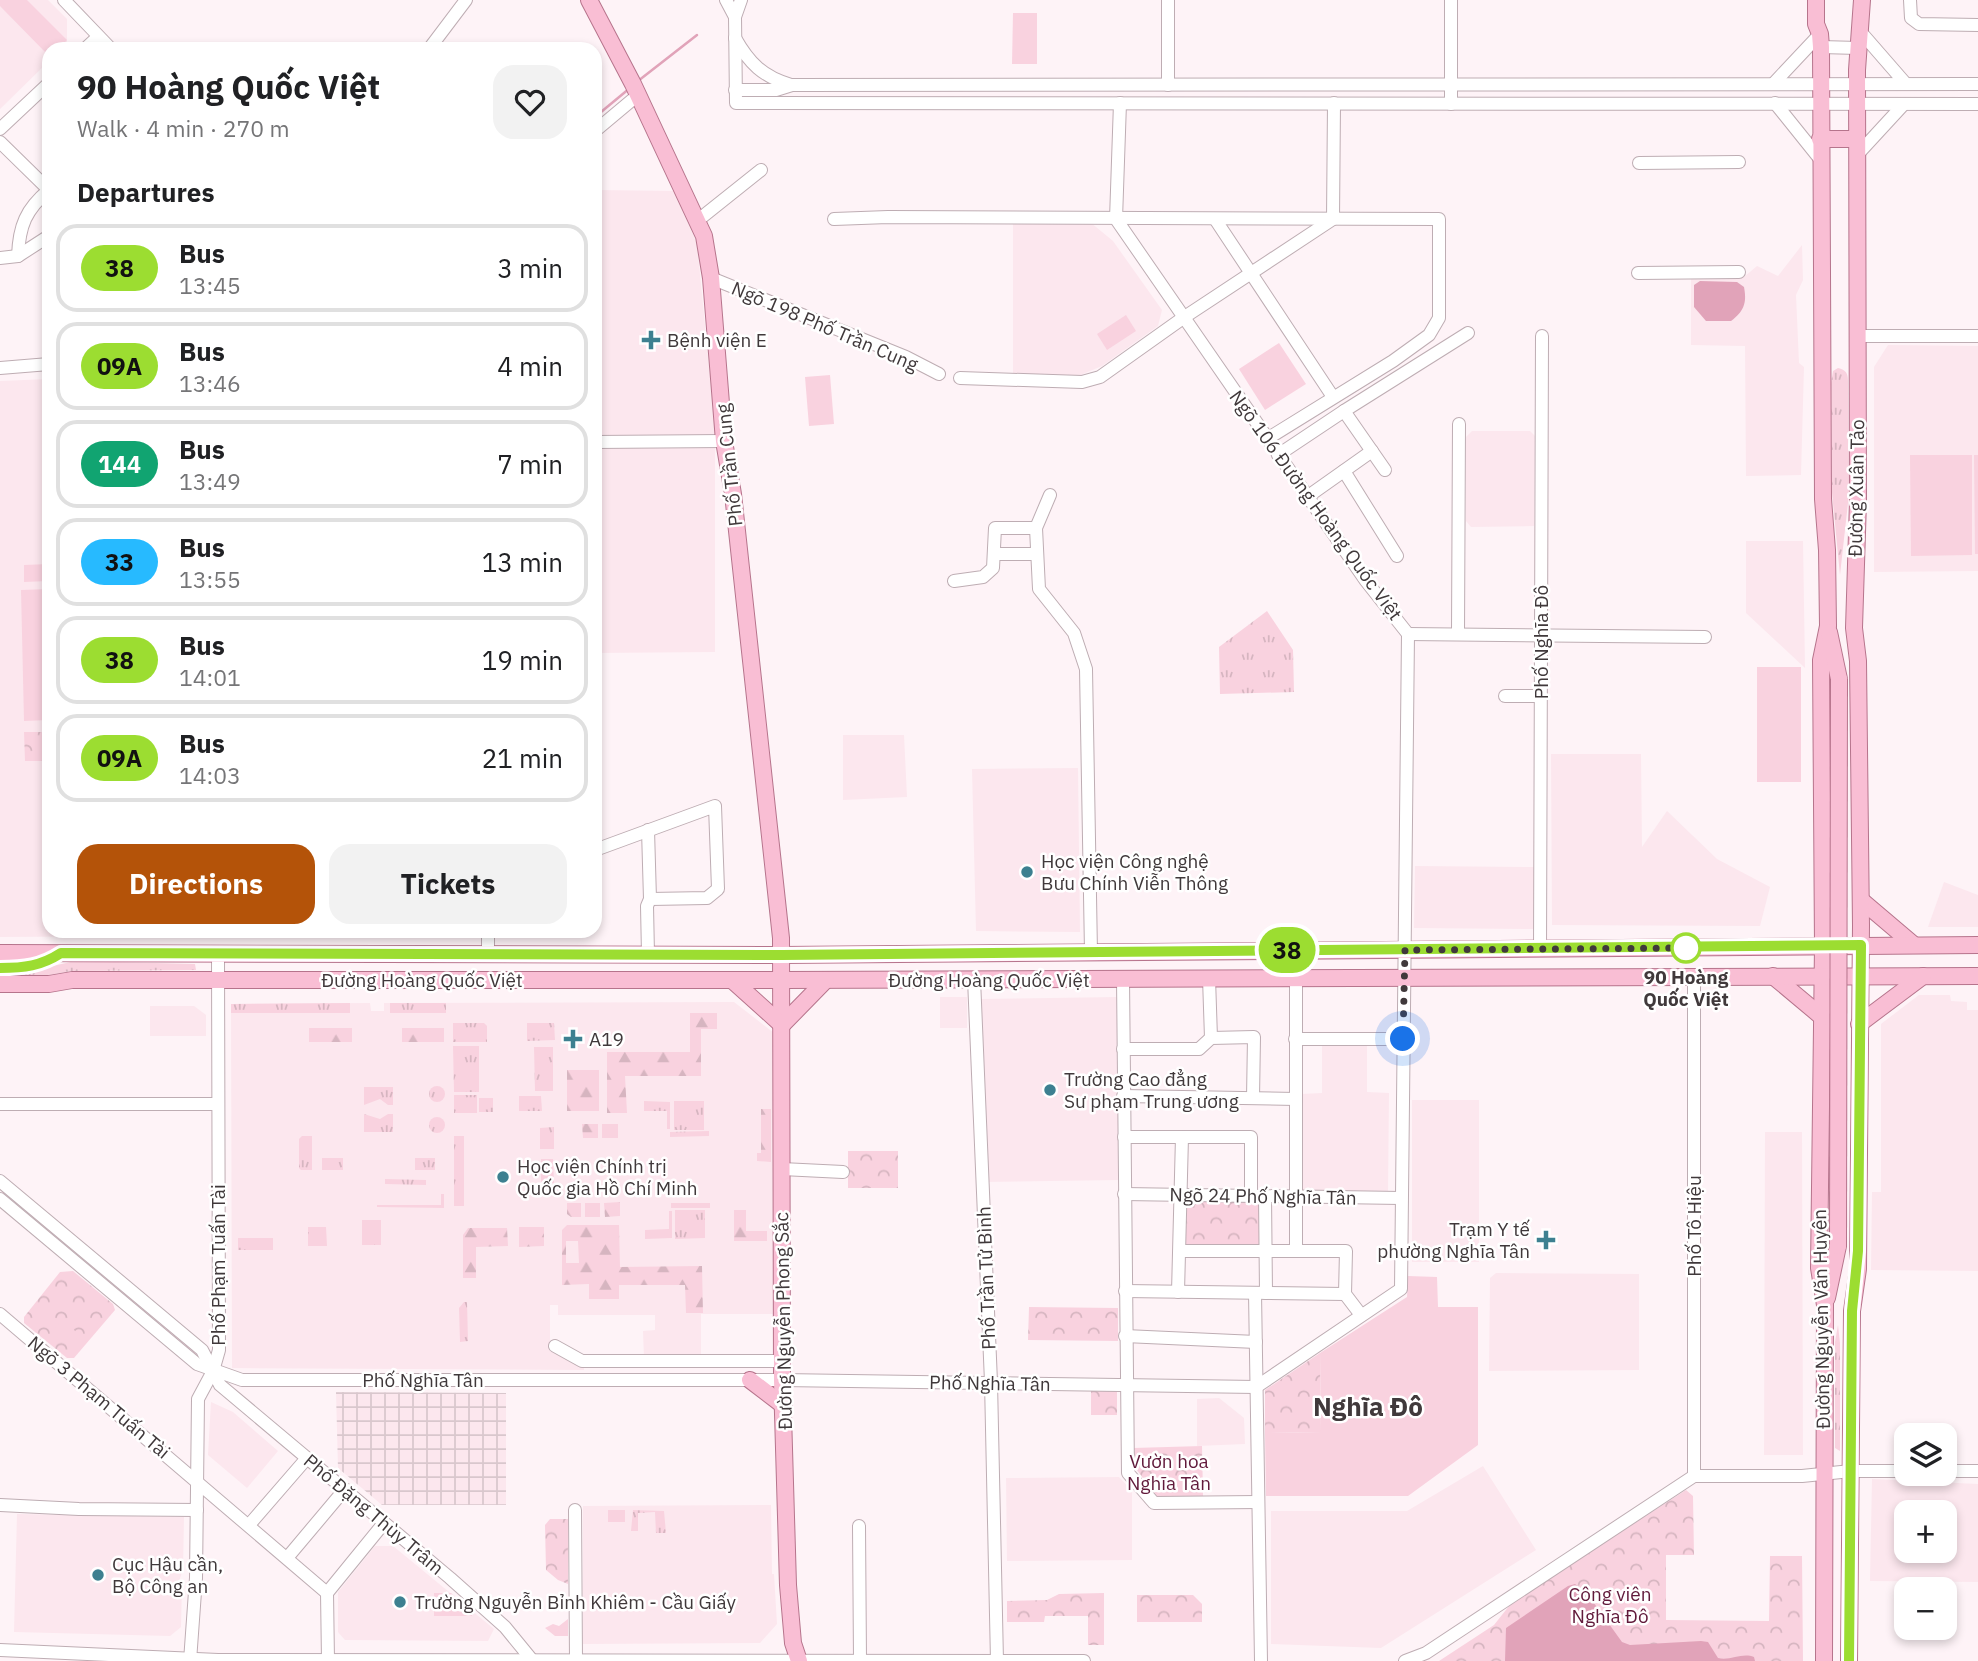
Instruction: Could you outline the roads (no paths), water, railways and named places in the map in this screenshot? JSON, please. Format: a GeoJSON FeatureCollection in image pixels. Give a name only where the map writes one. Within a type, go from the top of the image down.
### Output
{"type":"FeatureCollection","features":[{"type":"Feature","properties":{"kind":"main road","name":"Phố Trần Cung"},"geometry":{"type":"LineString","coordinates":[[589,0],[636,90],[704,236],[711,278],[724,441],[733,494],[782,955],[782,980]]}},
{"type":"Feature","properties":{"kind":"main road","name":"Đường Xuân Tảo"},"geometry":{"type":"LineString","coordinates":[[1815,0],[1816,24],[1821,41]]}},
{"type":"Feature","properties":{"kind":"main road","name":"Đường Xuân Tảo"},"geometry":{"type":"LineString","coordinates":[[1823,976],[1821,660],[1828,626],[1824,499],[1820,83],[1825,0]]}},
{"type":"Feature","properties":{"kind":"main road","name":"Đường Xuân Tảo"},"geometry":{"type":"LineString","coordinates":[[1852,0],[1852,18],[1858,30]]}},
{"type":"Feature","properties":{"kind":"main road","name":"Đường Xuân Tảo"},"geometry":{"type":"LineString","coordinates":[[1860,976],[1858,661],[1854,628],[1858,501],[1857,84],[1858,30],[1862,17],[1862,0]]}},
{"type":"Feature","properties":{"kind":"main road"},"geometry":{"type":"LineString","coordinates":[[1821,139],[1857,147]]}},
{"type":"Feature","properties":{"kind":"main road"},"geometry":{"type":"LineString","coordinates":[[1825,1305],[1838,1246],[1839,679],[1828,626]]}},
{"type":"Feature","properties":{"kind":"main road"},"geometry":{"type":"LineString","coordinates":[[1839,679],[1854,628]]}},
{"type":"Feature","properties":{"kind":"main road"},"geometry":{"type":"LineString","coordinates":[[1822,868],[1838,887],[1850,885],[1858,871]]}},
{"type":"Feature","properties":{"kind":"main road"},"geometry":{"type":"LineString","coordinates":[[1861,900],[1914,945]]}},
{"type":"Feature","properties":{"kind":"main road","name":"Đường Hoàng Quốc Việt"},"geometry":{"type":"LineString","coordinates":[[0,953],[782,955],[1978,945]]}},
{"type":"Feature","properties":{"kind":"main road"},"geometry":{"type":"LineString","coordinates":[[1773,976],[1822,1017]]}},
{"type":"Feature","properties":{"kind":"main road","name":"Đường Nguyễn Văn Huyên"},"geometry":{"type":"LineString","coordinates":[[1823,976],[1819,1268],[1825,1305],[1824,1661]]}},
{"type":"Feature","properties":{"kind":"main road","name":"Đường Nguyễn Văn Huyên"},"geometry":{"type":"LineString","coordinates":[[1849,1661],[1852,1303],[1858,1257],[1860,976]]}},
{"type":"Feature","properties":{"kind":"main road"},"geometry":{"type":"LineString","coordinates":[[1859,1024],[1923,976]]}},
{"type":"Feature","properties":{"kind":"main road","name":"Đường Hoàng Quốc Việt"},"geometry":{"type":"LineString","coordinates":[[0,984],[49,984],[72,980],[1978,976]]}},
{"type":"Feature","properties":{"kind":"main road"},"geometry":{"type":"LineString","coordinates":[[732,980],[782,1025],[826,980]]}},
{"type":"Feature","properties":{"kind":"main road","name":"Đường Nguyễn Phong Sắc"},"geometry":{"type":"LineString","coordinates":[[782,980],[782,1380],[788,1585],[793,1643],[798,1661]]}},
{"type":"Feature","properties":{"kind":"main road"},"geometry":{"type":"LineString","coordinates":[[1821,1051],[1832,1037],[1844,1034],[1855,1042],[1859,1053]]}},
{"type":"Feature","properties":{"kind":"main road"},"geometry":{"type":"LineString","coordinates":[[1838,1246],[1852,1303]]}},
{"type":"Feature","properties":{"kind":"main road"},"geometry":{"type":"LineString","coordinates":[[750,1380],[784,1406]]}},
{"type":"Feature","properties":{"kind":"street"},"geometry":{"type":"LineString","coordinates":[[64,0],[103,42]]}},
{"type":"Feature","properties":{"kind":"street"},"geometry":{"type":"LineString","coordinates":[[434,42],[466,0]]}},
{"type":"Feature","properties":{"kind":"street"},"geometry":{"type":"LineString","coordinates":[[726,0],[735,17]]}},
{"type":"Feature","properties":{"kind":"street"},"geometry":{"type":"LineString","coordinates":[[735,97],[735,17],[741,0]]}},
{"type":"Feature","properties":{"kind":"street"},"geometry":{"type":"LineString","coordinates":[[1168,0],[1168,85]]}},
{"type":"Feature","properties":{"kind":"street"},"geometry":{"type":"LineString","coordinates":[[1451,0],[1451,104]]}},
{"type":"Feature","properties":{"kind":"street"},"geometry":{"type":"LineString","coordinates":[[1910,0],[1911,18],[1919,24],[1978,25]]}},
{"type":"Feature","properties":{"kind":"street"},"geometry":{"type":"LineString","coordinates":[[1858,30],[1906,84]]}},
{"type":"Feature","properties":{"kind":"street"},"geometry":{"type":"LineString","coordinates":[[93,42],[98,37]]}},
{"type":"Feature","properties":{"kind":"street"},"geometry":{"type":"LineString","coordinates":[[735,38],[751,63],[762,73],[792,85]]}},
{"type":"Feature","properties":{"kind":"street"},"geometry":{"type":"LineString","coordinates":[[1774,83],[1821,41],[1858,48]]}},
{"type":"Feature","properties":{"kind":"street"},"geometry":{"type":"LineString","coordinates":[[735,97],[792,85],[1978,84]]}},
{"type":"Feature","properties":{"kind":"street"},"geometry":{"type":"LineString","coordinates":[[0,129],[42,90]]}},
{"type":"Feature","properties":{"kind":"street"},"geometry":{"type":"LineString","coordinates":[[602,124],[636,90]]}},
{"type":"Feature","properties":{"kind":"street"},"geometry":{"type":"LineString","coordinates":[[735,97],[1120,103],[1978,104]]}},
{"type":"Feature","properties":{"kind":"street"},"geometry":{"type":"LineString","coordinates":[[1116,219],[1120,103]]}},
{"type":"Feature","properties":{"kind":"street"},"geometry":{"type":"LineString","coordinates":[[1333,219],[1334,103]]}},
{"type":"Feature","properties":{"kind":"street"},"geometry":{"type":"LineString","coordinates":[[1775,103],[1821,159]]}},
{"type":"Feature","properties":{"kind":"street"},"geometry":{"type":"LineString","coordinates":[[1857,147],[1904,104]]}},
{"type":"Feature","properties":{"kind":"street"},"geometry":{"type":"LineString","coordinates":[[0,142],[42,183]]}},
{"type":"Feature","properties":{"kind":"street"},"geometry":{"type":"LineString","coordinates":[[1639,163],[1739,162]]}},
{"type":"Feature","properties":{"kind":"street"},"geometry":{"type":"LineString","coordinates":[[697,221],[761,170]]}},
{"type":"Feature","properties":{"kind":"street"},"geometry":{"type":"LineString","coordinates":[[18,256],[21,225],[42,195]]}},
{"type":"Feature","properties":{"kind":"street"},"geometry":{"type":"LineString","coordinates":[[834,219],[1439,219],[1439,318],[1429,335],[1393,361],[1267,439]]}},
{"type":"Feature","properties":{"kind":"street","name":"Ngõ 106 Đường Hoàng Quốc Việt"},"geometry":{"type":"LineString","coordinates":[[1116,219],[1366,581],[1408,634],[1405,950]]}},
{"type":"Feature","properties":{"kind":"street"},"geometry":{"type":"LineString","coordinates":[[1215,219],[1333,397]]}},
{"type":"Feature","properties":{"kind":"street"},"geometry":{"type":"LineString","coordinates":[[960,378],[1082,382],[1100,377],[1183,318],[1333,219]]}},
{"type":"Feature","properties":{"kind":"street"},"geometry":{"type":"LineString","coordinates":[[0,258],[18,256],[42,241]]}},
{"type":"Feature","properties":{"kind":"street"},"geometry":{"type":"LineString","coordinates":[[1639,273],[1739,272]]}},
{"type":"Feature","properties":{"kind":"street","name":"Ngõ 198 Phố Trần Cung"},"geometry":{"type":"LineString","coordinates":[[711,278],[906,357],[939,374]]}},
{"type":"Feature","properties":{"kind":"street"},"geometry":{"type":"LineString","coordinates":[[1279,455],[1468,333]]}},
{"type":"Feature","properties":{"kind":"street","name":"Phố Nghĩa Đô"},"geometry":{"type":"LineString","coordinates":[[1540,948],[1542,335]]}},
{"type":"Feature","properties":{"kind":"street"},"geometry":{"type":"LineString","coordinates":[[1857,335],[1978,336]]}},
{"type":"Feature","properties":{"kind":"street"},"geometry":{"type":"LineString","coordinates":[[0,368],[42,365]]}},
{"type":"Feature","properties":{"kind":"street"},"geometry":{"type":"LineString","coordinates":[[1344,411],[1385,470]]}},
{"type":"Feature","properties":{"kind":"street"},"geometry":{"type":"LineString","coordinates":[[1458,634],[1460,424]]}},
{"type":"Feature","properties":{"kind":"street"},"geometry":{"type":"LineString","coordinates":[[602,442],[724,441]]}},
{"type":"Feature","properties":{"kind":"street"},"geometry":{"type":"LineString","coordinates":[[1307,497],[1372,450]]}},
{"type":"Feature","properties":{"kind":"street"},"geometry":{"type":"LineString","coordinates":[[1344,471],[1397,556]]}},
{"type":"Feature","properties":{"kind":"street"},"geometry":{"type":"LineString","coordinates":[[1051,495],[1036,528],[1038,589],[1070,626],[1086,669],[1091,952]]}},
{"type":"Feature","properties":{"kind":"street"},"geometry":{"type":"LineString","coordinates":[[954,581],[983,577],[993,568],[995,528],[1036,528]]}},
{"type":"Feature","properties":{"kind":"street"},"geometry":{"type":"LineString","coordinates":[[995,554],[1037,554]]}},
{"type":"Feature","properties":{"kind":"street"},"geometry":{"type":"LineString","coordinates":[[1408,634],[1705,637]]}},
{"type":"Feature","properties":{"kind":"street"},"geometry":{"type":"LineString","coordinates":[[1505,696],[1541,696]]}},
{"type":"Feature","properties":{"kind":"street"},"geometry":{"type":"LineString","coordinates":[[602,847],[715,806],[718,890],[707,898],[650,899]]}},
{"type":"Feature","properties":{"kind":"street"},"geometry":{"type":"LineString","coordinates":[[648,831],[648,954]]}},
{"type":"Feature","properties":{"kind":"street"},"geometry":{"type":"LineString","coordinates":[[488,938],[488,953]]}},
{"type":"Feature","properties":{"kind":"street"},"geometry":{"type":"LineString","coordinates":[[1256,1387],[1401,1289],[1405,950]]}},
{"type":"Feature","properties":{"kind":"street","name":"Phố Phạm Tuấn Tài"},"geometry":{"type":"LineString","coordinates":[[190,1660],[195,1600],[198,1399],[213,1371],[219,1350],[218,952]]}},
{"type":"Feature","properties":{"kind":"street","name":"Phố Tô Hiệu"},"geometry":{"type":"LineString","coordinates":[[1694,976],[1694,1476]]}},
{"type":"Feature","properties":{"kind":"street"},"geometry":{"type":"LineString","coordinates":[[1209,978],[1211,1038]]}},
{"type":"Feature","properties":{"kind":"street"},"geometry":{"type":"LineString","coordinates":[[1296,978],[1296,1251]]}},
{"type":"Feature","properties":{"kind":"street","name":"Phố Trần Tử Bình"},"geometry":{"type":"LineString","coordinates":[[974,979],[991,1382],[997,1661]]}},
{"type":"Feature","properties":{"kind":"street"},"geometry":{"type":"LineString","coordinates":[[1123,979],[1125,1386],[1128,1473],[1154,1503],[1258,1503]]}},
{"type":"Feature","properties":{"kind":"street"},"geometry":{"type":"LineString","coordinates":[[1123,1049],[1199,1049],[1211,1038],[1254,1037],[1254,1098]]}},
{"type":"Feature","properties":{"kind":"street"},"geometry":{"type":"LineString","coordinates":[[1295,1039],[1403,1039]]}},
{"type":"Feature","properties":{"kind":"street"},"geometry":{"type":"LineString","coordinates":[[1124,1097],[1296,1099]]}},
{"type":"Feature","properties":{"kind":"street"},"geometry":{"type":"LineString","coordinates":[[0,1104],[218,1104]]}},
{"type":"Feature","properties":{"kind":"street"},"geometry":{"type":"LineString","coordinates":[[1124,1137],[1251,1137],[1266,1251],[1256,1342],[1261,1661]]}},
{"type":"Feature","properties":{"kind":"street"},"geometry":{"type":"LineString","coordinates":[[1178,1292],[1182,1137]]}},
{"type":"Feature","properties":{"kind":"street"},"geometry":{"type":"LineString","coordinates":[[782,1169],[843,1172]]}},
{"type":"Feature","properties":{"kind":"street","name":"Phố Đặng Thùy Trâm"},"geometry":{"type":"LineString","coordinates":[[0,1181],[202,1350],[220,1385],[505,1628],[532,1660]]}},
{"type":"Feature","properties":{"kind":"street","name":"Ngõ 24 Phố Nghĩa Tân"},"geometry":{"type":"LineString","coordinates":[[1124,1194],[1401,1198]]}},
{"type":"Feature","properties":{"kind":"street","name":"Phố Đặng Thùy Trâm"},"geometry":{"type":"LineString","coordinates":[[0,1199],[197,1364],[213,1371]]}},
{"type":"Feature","properties":{"kind":"street"},"geometry":{"type":"LineString","coordinates":[[1180,1251],[1346,1251],[1345,1294],[1361,1315]]}},
{"type":"Feature","properties":{"kind":"street"},"geometry":{"type":"LineString","coordinates":[[1125,1291],[1345,1294]]}},
{"type":"Feature","properties":{"kind":"street","name":"Ngõ 3 Phạm Tuấn Tài"},"geometry":{"type":"LineString","coordinates":[[0,1314],[327,1592]]}},
{"type":"Feature","properties":{"kind":"street"},"geometry":{"type":"LineString","coordinates":[[1125,1336],[1256,1342]]}},
{"type":"Feature","properties":{"kind":"street"},"geometry":{"type":"LineString","coordinates":[[555,1346],[582,1361],[783,1362]]}},
{"type":"Feature","properties":{"kind":"street","name":"Phố Nghĩa Tân"},"geometry":{"type":"LineString","coordinates":[[213,1371],[242,1380],[782,1380],[1256,1387]]}},
{"type":"Feature","properties":{"kind":"street"},"geometry":{"type":"LineString","coordinates":[[249,1525],[307,1458]]}},
{"type":"Feature","properties":{"kind":"street"},"geometry":{"type":"LineString","coordinates":[[1405,1661],[1426,1653],[1694,1476],[1894,1471]]}},
{"type":"Feature","properties":{"kind":"street"},"geometry":{"type":"LineString","coordinates":[[1957,1471],[1978,1471]]}},
{"type":"Feature","properties":{"kind":"street"},"geometry":{"type":"LineString","coordinates":[[287,1558],[345,1489]]}},
{"type":"Feature","properties":{"kind":"street"},"geometry":{"type":"LineString","coordinates":[[0,1504],[79,1509],[197,1510]]}},
{"type":"Feature","properties":{"kind":"street"},"geometry":{"type":"LineString","coordinates":[[575,1510],[576,1660]]}},
{"type":"Feature","properties":{"kind":"street"},"geometry":{"type":"LineString","coordinates":[[328,1660],[327,1592],[384,1523]]}},
{"type":"Feature","properties":{"kind":"street"},"geometry":{"type":"LineString","coordinates":[[859,1526],[860,1660]]}},
{"type":"Feature","properties":{"kind":"street"},"geometry":{"type":"LineString","coordinates":[[0,1650],[190,1660],[1084,1661]]}},
{"type":"Feature","properties":{"kind":"waterway"},"geometry":{"type":"LineString","coordinates":[[638,81],[697,35]]}},
{"type":"Feature","properties":{"kind":"waterway"},"geometry":{"type":"LineString","coordinates":[[602,111],[630,88]]}},
{"type":"Feature","properties":{"kind":"place","name":"Bệnh viện E"},"geometry":{"type":"Point","coordinates":[651,340]}},
{"type":"Feature","properties":{"kind":"place","name":"Học viện Công nghệ Bưu Chính Viễn Thông"},"geometry":{"type":"Point","coordinates":[1027,872]}},
{"type":"Feature","properties":{"kind":"place","name":"90 Hoàng Quốc Việt"},"geometry":{"type":"Point","coordinates":[1686,948]}},
{"type":"Feature","properties":{"kind":"place","name":"A19"},"geometry":{"type":"Point","coordinates":[573,1039]}},
{"type":"Feature","properties":{"kind":"place","name":"Trường Cao đẳng Sư phạm Trung ương"},"geometry":{"type":"Point","coordinates":[1050,1090]}},
{"type":"Feature","properties":{"kind":"place","name":"Học viện Chính trị Quốc gia Hồ Chí Minh"},"geometry":{"type":"Point","coordinates":[503,1177]}},
{"type":"Feature","properties":{"kind":"place","name":"Trạm Y tế phường Nghĩa Tân"},"geometry":{"type":"Point","coordinates":[1546,1240]}},
{"type":"Feature","properties":{"kind":"place","name":"Cục Hậu cần, Bộ Công an"},"geometry":{"type":"Point","coordinates":[98,1575]}},
{"type":"Feature","properties":{"kind":"place","name":"Trường Nguyễn Bỉnh Khiêm - Cầu Giấy"},"geometry":{"type":"Point","coordinates":[400,1602]}},
{"type":"Feature","properties":{"kind":"district","name":"Nghĩa Đô"},"geometry":{"type":"Point","coordinates":[1368,1406]}},
{"type":"Feature","properties":{"kind":"park label","name":"Vườn hoa Nghĩa Tân"},"geometry":{"type":"Point","coordinates":[1169,1472]}},
{"type":"Feature","properties":{"kind":"park label","name":"Công viên Nghĩa Đô"},"geometry":{"type":"Point","coordinates":[1610,1605]}}]}
